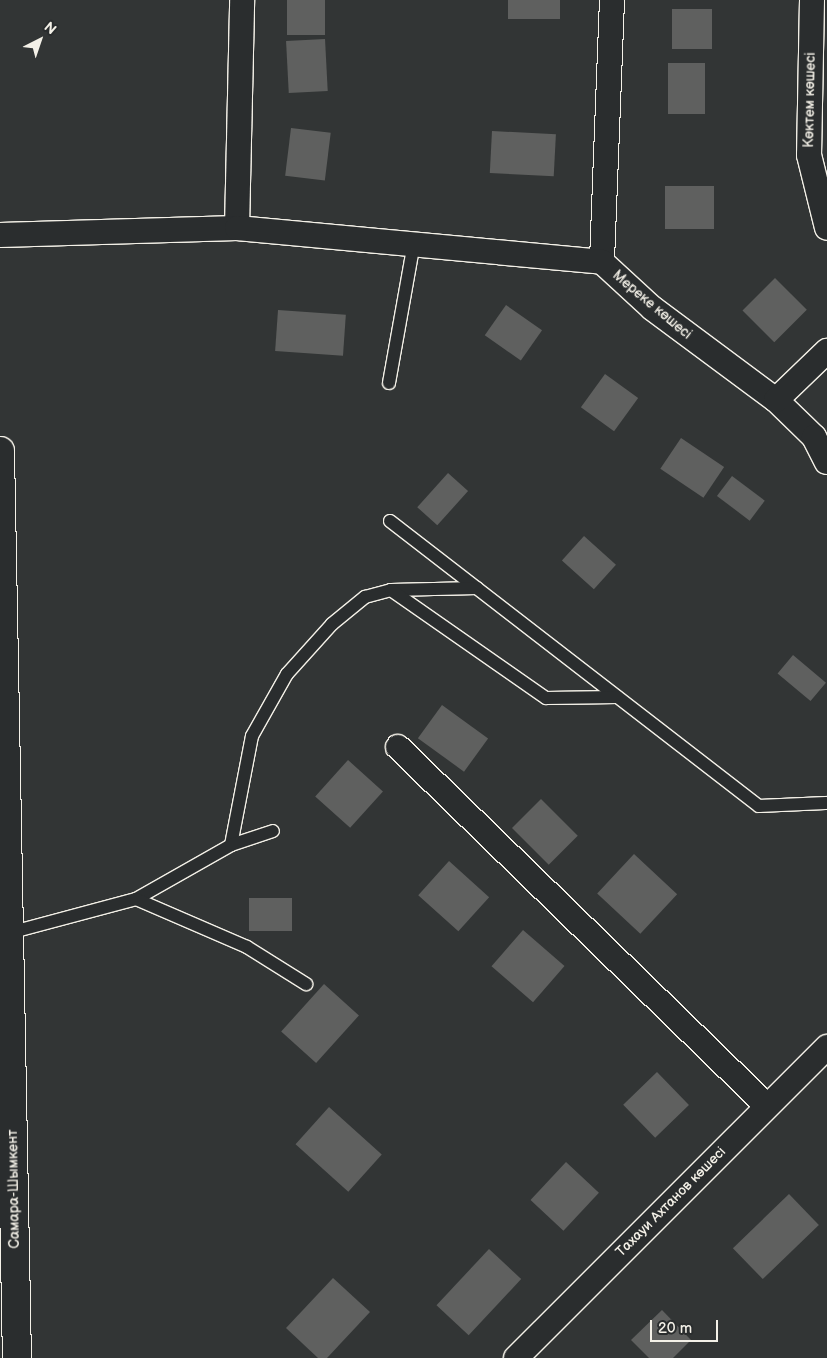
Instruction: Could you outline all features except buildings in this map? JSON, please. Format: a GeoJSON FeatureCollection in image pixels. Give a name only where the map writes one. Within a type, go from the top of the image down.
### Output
{"type":"FeatureCollection","features":[{"type":"Feature","properties":{"kind":"highway","name":"Самара-Шымкент"},"geometry":{"type":"LineString","coordinates":[[0,451],[3,719],[10,933],[17,1358]]}},
{"type":"Feature","properties":{"kind":"street"},"geometry":{"type":"LineString","coordinates":[[237,228],[242,0]]}},
{"type":"Feature","properties":{"kind":"street","name":"Мереке көшесі"},"geometry":{"type":"LineString","coordinates":[[612,0],[602,262],[652,308],[776,400],[814,437],[827,462]]}},
{"type":"Feature","properties":{"kind":"street","name":"Көктем көшесі"},"geometry":{"type":"LineString","coordinates":[[812,0],[809,155],[827,228]]}},
{"type":"Feature","properties":{"kind":"street"},"geometry":{"type":"LineString","coordinates":[[0,235],[237,228],[413,248],[602,262]]}},
{"type":"Feature","properties":{"kind":"street"},"geometry":{"type":"LineString","coordinates":[[776,400],[827,351]]}},
{"type":"Feature","properties":{"kind":"street"},"geometry":{"type":"LineString","coordinates":[[398,748],[766,1106]]}},
{"type":"Feature","properties":{"kind":"street","name":"Тахауи Ахтанов көшесі"},"geometry":{"type":"LineString","coordinates":[[516,1358],[827,1047]]}},
{"type":"Feature","properties":{"kind":"lane"},"geometry":{"type":"LineString","coordinates":[[389,384],[413,248]]}},
{"type":"Feature","properties":{"kind":"lane"},"geometry":{"type":"LineString","coordinates":[[390,521],[759,806],[827,803]]}},
{"type":"Feature","properties":{"kind":"lane"},"geometry":{"type":"LineString","coordinates":[[230,844],[252,736],[287,674],[358,603],[391,590],[476,588]]}},
{"type":"Feature","properties":{"kind":"lane"},"geometry":{"type":"LineString","coordinates":[[391,590],[546,698],[617,697]]}},
{"type":"Feature","properties":{"kind":"lane"},"geometry":{"type":"LineString","coordinates":[[10,933],[136,898],[230,844],[273,831]]}},
{"type":"Feature","properties":{"kind":"lane"},"geometry":{"type":"LineString","coordinates":[[136,898],[247,947],[306,984]]}}]}
